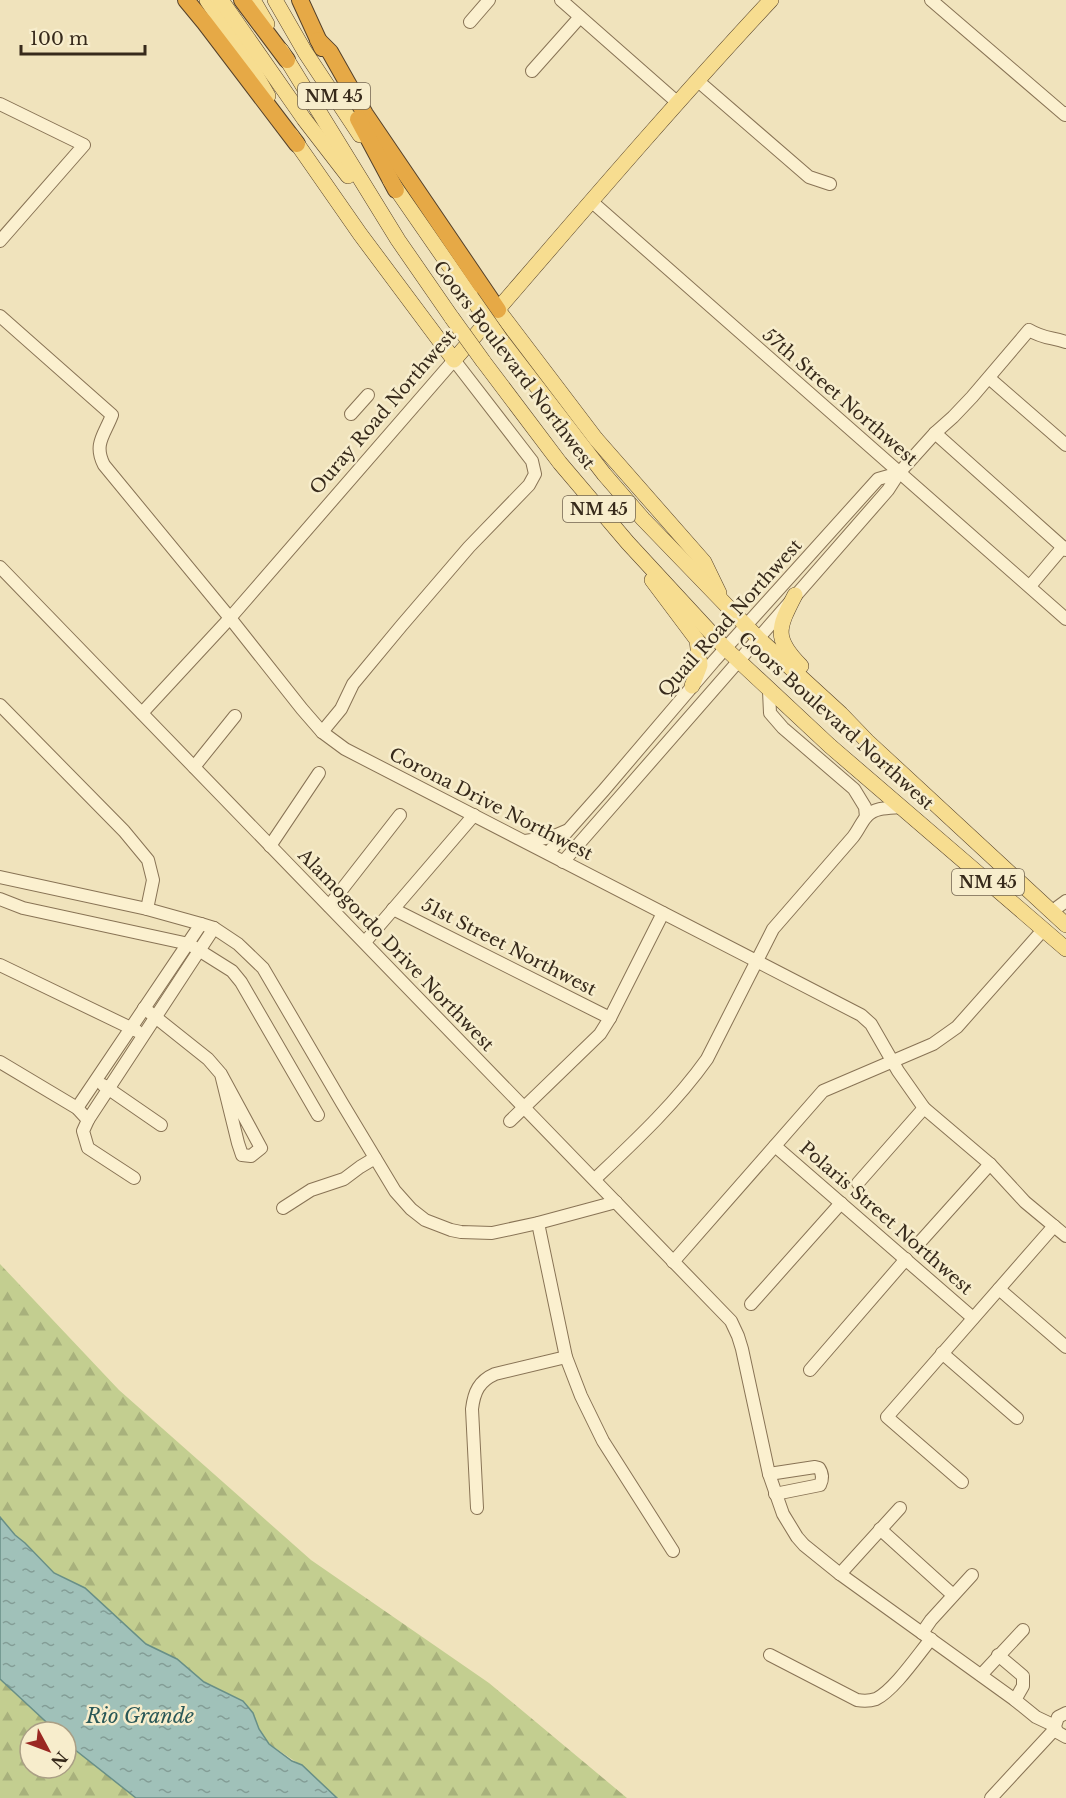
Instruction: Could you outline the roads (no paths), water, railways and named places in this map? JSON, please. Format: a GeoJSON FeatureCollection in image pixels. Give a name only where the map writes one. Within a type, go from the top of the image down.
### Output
{"type":"FeatureCollection","features":[{"type":"Feature","properties":{"kind":"highway"},"geometry":{"type":"LineString","coordinates":[[186,0],[297,144]]}},
{"type":"Feature","properties":{"kind":"highway"},"geometry":{"type":"LineString","coordinates":[[242,0],[287,60]]}},
{"type":"Feature","properties":{"kind":"highway"},"geometry":{"type":"LineString","coordinates":[[300,0],[342,91],[396,190]]}},
{"type":"Feature","properties":{"kind":"highway"},"geometry":{"type":"LineString","coordinates":[[318,40],[330,52],[365,114],[498,310]]}},
{"type":"Feature","properties":{"kind":"main road"},"geometry":{"type":"LineString","coordinates":[[207,0],[246,58],[297,144],[360,234],[454,360]]}},
{"type":"Feature","properties":{"kind":"main road"},"geometry":{"type":"LineString","coordinates":[[221,0],[304,119],[398,240]]}},
{"type":"Feature","properties":{"kind":"main road","name":"Coors Boulevard Northwest"},"geometry":{"type":"LineString","coordinates":[[253,0],[287,60],[398,240],[483,361],[560,463],[628,543],[725,648],[769,691],[1066,949]]}},
{"type":"Feature","properties":{"kind":"main road","name":"Coors Boulevard Northwest"},"geometry":{"type":"LineString","coordinates":[[275,0],[305,52],[396,190],[501,340],[604,474],[643,519],[758,638],[1066,925]]}},
{"type":"Feature","properties":{"kind":"main road","name":"Ouray Road Northwest"},"geometry":{"type":"LineString","coordinates":[[454,360],[591,201],[771,0]]}},
{"type":"Feature","properties":{"kind":"main road"},"geometry":{"type":"LineString","coordinates":[[498,310],[596,439],[704,562],[724,604]]}},
{"type":"Feature","properties":{"kind":"main road"},"geometry":{"type":"LineString","coordinates":[[628,543],[662,596],[697,640],[700,665],[692,686]]}},
{"type":"Feature","properties":{"kind":"main road"},"geometry":{"type":"LineString","coordinates":[[795,595],[784,616],[781,628],[782,642],[789,655],[831,695],[841,714]]}},
{"type":"Feature","properties":{"kind":"main road"},"geometry":{"type":"LineString","coordinates":[[980,876],[997,882],[1045,912],[1051,912]]}},
{"type":"Feature","properties":{"kind":"main road"},"geometry":{"type":"LineString","coordinates":[[1043,930],[1060,929],[1066,934]]}},
{"type":"Feature","properties":{"kind":"street"},"geometry":{"type":"LineString","coordinates":[[470,22],[489,0]]}},
{"type":"Feature","properties":{"kind":"street"},"geometry":{"type":"LineString","coordinates":[[561,0],[678,103]]}},
{"type":"Feature","properties":{"kind":"street"},"geometry":{"type":"LineString","coordinates":[[932,0],[1065,114]]}},
{"type":"Feature","properties":{"kind":"street"},"geometry":{"type":"LineString","coordinates":[[532,70],[580,17]]}},
{"type":"Feature","properties":{"kind":"street"},"geometry":{"type":"LineString","coordinates":[[698,81],[809,177],[830,184]]}},
{"type":"Feature","properties":{"kind":"street"},"geometry":{"type":"LineString","coordinates":[[0,104],[84,146],[0,241]]}},
{"type":"Feature","properties":{"kind":"street","name":"57th Street Northwest"},"geometry":{"type":"LineString","coordinates":[[591,201],[1066,619]]}},
{"type":"Feature","properties":{"kind":"street","name":"Corona Drive Northwest"},"geometry":{"type":"LineString","coordinates":[[0,316],[112,415],[99,445],[104,465],[322,732],[345,749],[861,1015],[871,1024],[898,1071],[924,1108],[990,1164],[1025,1202],[1066,1236]]}},
{"type":"Feature","properties":{"kind":"street","name":"Quail Road Northwest"},"geometry":{"type":"LineString","coordinates":[[563,862],[888,490],[899,473],[934,433],[953,417],[1029,330],[1042,338],[1056,338],[1066,342]]}},
{"type":"Feature","properties":{"kind":"street"},"geometry":{"type":"LineString","coordinates":[[322,732],[341,709],[353,684],[469,547],[529,484],[535,474],[532,462],[454,360]]}},
{"type":"Feature","properties":{"kind":"street","name":"Ouray Road Northwest"},"geometry":{"type":"LineString","coordinates":[[142,713],[230,618],[454,360]]}},
{"type":"Feature","properties":{"kind":"street"},"geometry":{"type":"LineString","coordinates":[[988,378],[1066,445]]}},
{"type":"Feature","properties":{"kind":"street"},"geometry":{"type":"LineString","coordinates":[[351,414],[368,395]]}},
{"type":"Feature","properties":{"kind":"street"},"geometry":{"type":"LineString","coordinates":[[934,433],[1065,548],[1030,586]]}},
{"type":"Feature","properties":{"kind":"street","name":"Quail Road Northwest"},"geometry":{"type":"LineString","coordinates":[[548,853],[725,648],[878,479],[899,473]]}},
{"type":"Feature","properties":{"kind":"street","name":"Alamogordo Drive Northwest"},"geometry":{"type":"LineString","coordinates":[[0,567],[731,1321],[738,1336],[775,1494],[786,1520],[804,1545],[926,1636],[1028,1709],[1061,1729]]}},
{"type":"Feature","properties":{"kind":"street"},"geometry":{"type":"LineString","coordinates":[[769,691],[770,713],[783,728],[854,789],[865,807],[866,817]]}},
{"type":"Feature","properties":{"kind":"street"},"geometry":{"type":"LineString","coordinates":[[0,705],[124,831],[148,860],[153,880],[147,909]]}},
{"type":"Feature","properties":{"kind":"street"},"geometry":{"type":"LineString","coordinates":[[194,767],[235,716]]}},
{"type":"Feature","properties":{"kind":"street"},"geometry":{"type":"LineString","coordinates":[[270,846],[319,773]]}},
{"type":"Feature","properties":{"kind":"street"},"geometry":{"type":"LineString","coordinates":[[604,790],[616,800]]}},
{"type":"Feature","properties":{"kind":"street"},"geometry":{"type":"LineString","coordinates":[[595,1179],[652,1124],[696,1075],[773,929],[857,832],[866,817],[874,811],[901,807]]}},
{"type":"Feature","properties":{"kind":"street"},"geometry":{"type":"LineString","coordinates":[[329,906],[400,815]]}},
{"type":"Feature","properties":{"kind":"street"},"geometry":{"type":"LineString","coordinates":[[365,942],[474,815]]}},
{"type":"Feature","properties":{"kind":"street"},"geometry":{"type":"LineString","coordinates":[[524,841],[552,837],[569,829]]}},
{"type":"Feature","properties":{"kind":"street"},"geometry":{"type":"LineString","coordinates":[[0,877],[147,909],[201,924],[214,928],[238,944],[263,968],[375,1158],[403,1200],[424,1220],[461,1232],[482,1234],[538,1223],[616,1202]]}},
{"type":"Feature","properties":{"kind":"street"},"geometry":{"type":"LineString","coordinates":[[0,899],[23,908],[194,947],[232,971],[241,982],[318,1115]]}},
{"type":"Feature","properties":{"kind":"street"},"geometry":{"type":"LineString","coordinates":[[1051,912],[1066,901]]}},
{"type":"Feature","properties":{"kind":"street","name":"51st Street Northwest"},"geometry":{"type":"LineString","coordinates":[[393,909],[610,1018]]}},
{"type":"Feature","properties":{"kind":"street"},"geometry":{"type":"LineString","coordinates":[[510,1121],[600,1034],[663,913]]}},
{"type":"Feature","properties":{"kind":"street"},"geometry":{"type":"LineString","coordinates":[[134,1178],[88,1148],[83,1131],[156,1017],[194,947],[201,924]]}},
{"type":"Feature","properties":{"kind":"street"},"geometry":{"type":"LineString","coordinates":[[77,1108],[144,1008],[194,947],[214,928]]}},
{"type":"Feature","properties":{"kind":"street"},"geometry":{"type":"LineString","coordinates":[[673,1262],[822,1091],[933,1044],[957,1027],[1043,930]]}},
{"type":"Feature","properties":{"kind":"street"},"geometry":{"type":"LineString","coordinates":[[0,965],[144,1034]]}},
{"type":"Feature","properties":{"kind":"street"},"geometry":{"type":"LineString","coordinates":[[144,1008],[201,1052],[221,1074],[261,1148],[251,1156],[242,1155],[221,1074]]}},
{"type":"Feature","properties":{"kind":"street"},"geometry":{"type":"LineString","coordinates":[[0,1062],[77,1108],[88,1120]]}},
{"type":"Feature","properties":{"kind":"street"},"geometry":{"type":"LineString","coordinates":[[96,1080],[162,1125]]}},
{"type":"Feature","properties":{"kind":"street"},"geometry":{"type":"LineString","coordinates":[[858,1183],[924,1108]]}},
{"type":"Feature","properties":{"kind":"street","name":"Polaris Street Northwest"},"geometry":{"type":"LineString","coordinates":[[775,1146],[973,1318]]}},
{"type":"Feature","properties":{"kind":"street"},"geometry":{"type":"LineString","coordinates":[[283,1208],[311,1190],[344,1179],[375,1158]]}},
{"type":"Feature","properties":{"kind":"street"},"geometry":{"type":"LineString","coordinates":[[921,1241],[990,1164]]}},
{"type":"Feature","properties":{"kind":"street"},"geometry":{"type":"LineString","coordinates":[[751,1304],[841,1203]]}},
{"type":"Feature","properties":{"kind":"street"},"geometry":{"type":"LineString","coordinates":[[538,1223],[566,1357],[581,1396],[603,1441],[674,1551]]}},
{"type":"Feature","properties":{"kind":"street"},"geometry":{"type":"LineString","coordinates":[[962,1482],[887,1417],[1054,1226]]}},
{"type":"Feature","properties":{"kind":"street"},"geometry":{"type":"LineString","coordinates":[[810,1370],[906,1259]]}},
{"type":"Feature","properties":{"kind":"street"},"geometry":{"type":"LineString","coordinates":[[999,1289],[1066,1347]]}},
{"type":"Feature","properties":{"kind":"street"},"geometry":{"type":"LineString","coordinates":[[942,1353],[1017,1418]]}},
{"type":"Feature","properties":{"kind":"street"},"geometry":{"type":"LineString","coordinates":[[477,1508],[472,1408],[473,1397],[478,1386],[495,1374],[566,1357]]}},
{"type":"Feature","properties":{"kind":"street"},"geometry":{"type":"LineString","coordinates":[[769,1474],[815,1467],[822,1472],[820,1485],[775,1494]]}},
{"type":"Feature","properties":{"kind":"street"},"geometry":{"type":"LineString","coordinates":[[840,1574],[900,1508]]}},
{"type":"Feature","properties":{"kind":"street"},"geometry":{"type":"LineString","coordinates":[[880,1529],[953,1595]]}},
{"type":"Feature","properties":{"kind":"street"},"geometry":{"type":"LineString","coordinates":[[770,1655],[857,1700],[874,1700],[913,1661],[926,1636],[953,1595],[972,1575]]}},
{"type":"Feature","properties":{"kind":"street"},"geometry":{"type":"LineString","coordinates":[[981,1675],[1023,1630]]}},
{"type":"Feature","properties":{"kind":"street"},"geometry":{"type":"LineString","coordinates":[[998,1655],[1023,1676],[1023,1686],[1016,1700]]}},
{"type":"Feature","properties":{"kind":"street"},"geometry":{"type":"LineString","coordinates":[[992,1798],[1040,1744],[1061,1729]]}},
{"type":"Feature","properties":{"kind":"water","name":"Rio Grande"},"geometry":{"type":"Polygon","coordinates":[[[0,1517],[54,1573],[85,1588],[146,1644],[177,1659],[204,1682],[243,1701],[253,1713],[259,1729],[269,1744],[292,1761],[302,1765],[337,1798],[136,1798],[78,1752],[78,1720],[44,1720],[0,1679],[0,1517]]]}}]}
